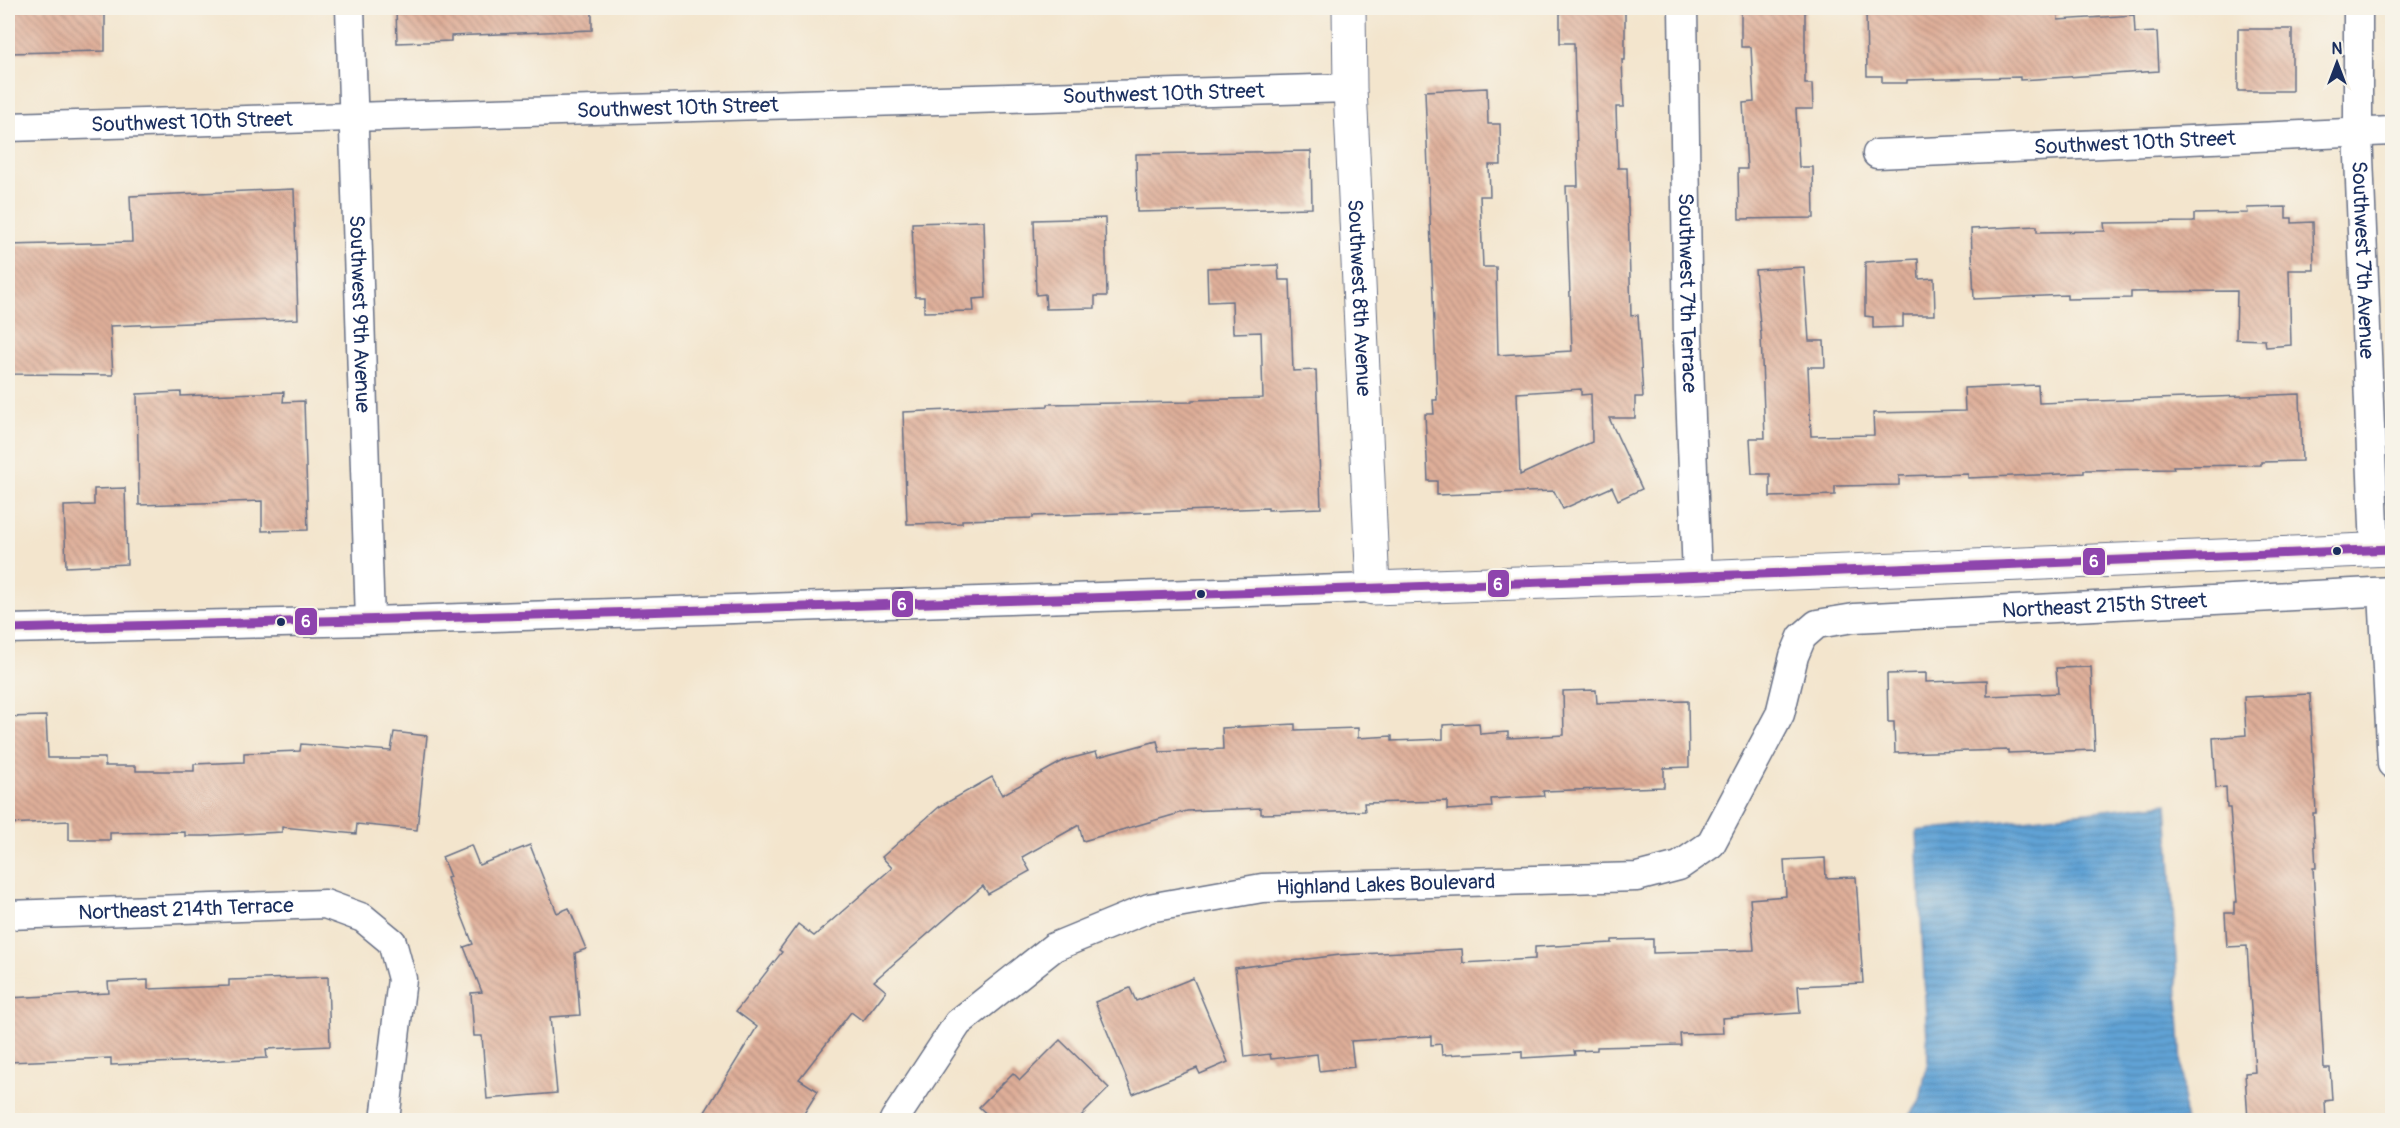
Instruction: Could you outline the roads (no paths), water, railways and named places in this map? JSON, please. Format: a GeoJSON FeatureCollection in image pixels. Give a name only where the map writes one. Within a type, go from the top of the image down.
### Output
{"type":"FeatureCollection","features":[{"type":"Feature","properties":{"kind":"street","name":"Southwest 9th Avenue"},"geometry":{"type":"LineString","coordinates":[[350,8],[370,621]]}},
{"type":"Feature","properties":{"kind":"street","name":"Southwest 8th Avenue"},"geometry":{"type":"LineString","coordinates":[[1349,8],[1350,88],[1373,588]]}},
{"type":"Feature","properties":{"kind":"street","name":"Southwest 7th Terrace"},"geometry":{"type":"LineString","coordinates":[[1683,8],[1688,338],[1697,577]]}},
{"type":"Feature","properties":{"kind":"street","name":"Southwest 7th Avenue"},"geometry":{"type":"LineString","coordinates":[[2358,8],[2358,132],[2384,549]]}},
{"type":"Feature","properties":{"kind":"street","name":"Southwest 10th Street"},"geometry":{"type":"LineString","coordinates":[[8,127],[1350,88]]}},
{"type":"Feature","properties":{"kind":"street","name":"Southwest 10th Street"},"geometry":{"type":"LineString","coordinates":[[1877,154],[2392,131]]}},
{"type":"Feature","properties":{"kind":"street"},"geometry":{"type":"LineString","coordinates":[[8,629],[370,621],[1373,588],[2384,549]]}},
{"type":"Feature","properties":{"kind":"street"},"geometry":{"type":"LineString","coordinates":[[2388,592],[2392,764]]}},
{"type":"Feature","properties":{"kind":"street","name":"Northeast 215th Street"},"geometry":{"type":"LineString","coordinates":[[1817,624],[1854,618],[2388,592]]}},
{"type":"Feature","properties":{"kind":"street","name":"Highland Lakes Boulevard"},"geometry":{"type":"LineString","coordinates":[[894,1120],[958,1023],[1054,947],[1149,908],[1262,888],[1637,877],[1679,866],[1712,844],[1779,714],[1794,656],[1802,637],[1817,624]]}},
{"type":"Feature","properties":{"kind":"street","name":"Northeast 214th Terrace"},"geometry":{"type":"LineString","coordinates":[[8,915],[325,903],[363,918],[392,942],[402,979],[385,1120]]}},
{"type":"Feature","properties":{"kind":"water"},"geometry":{"type":"Polygon","coordinates":[[[2167,803],[2185,1120],[1907,1120],[1920,1101],[1928,1060],[1917,831],[2167,803]]]}}]}
